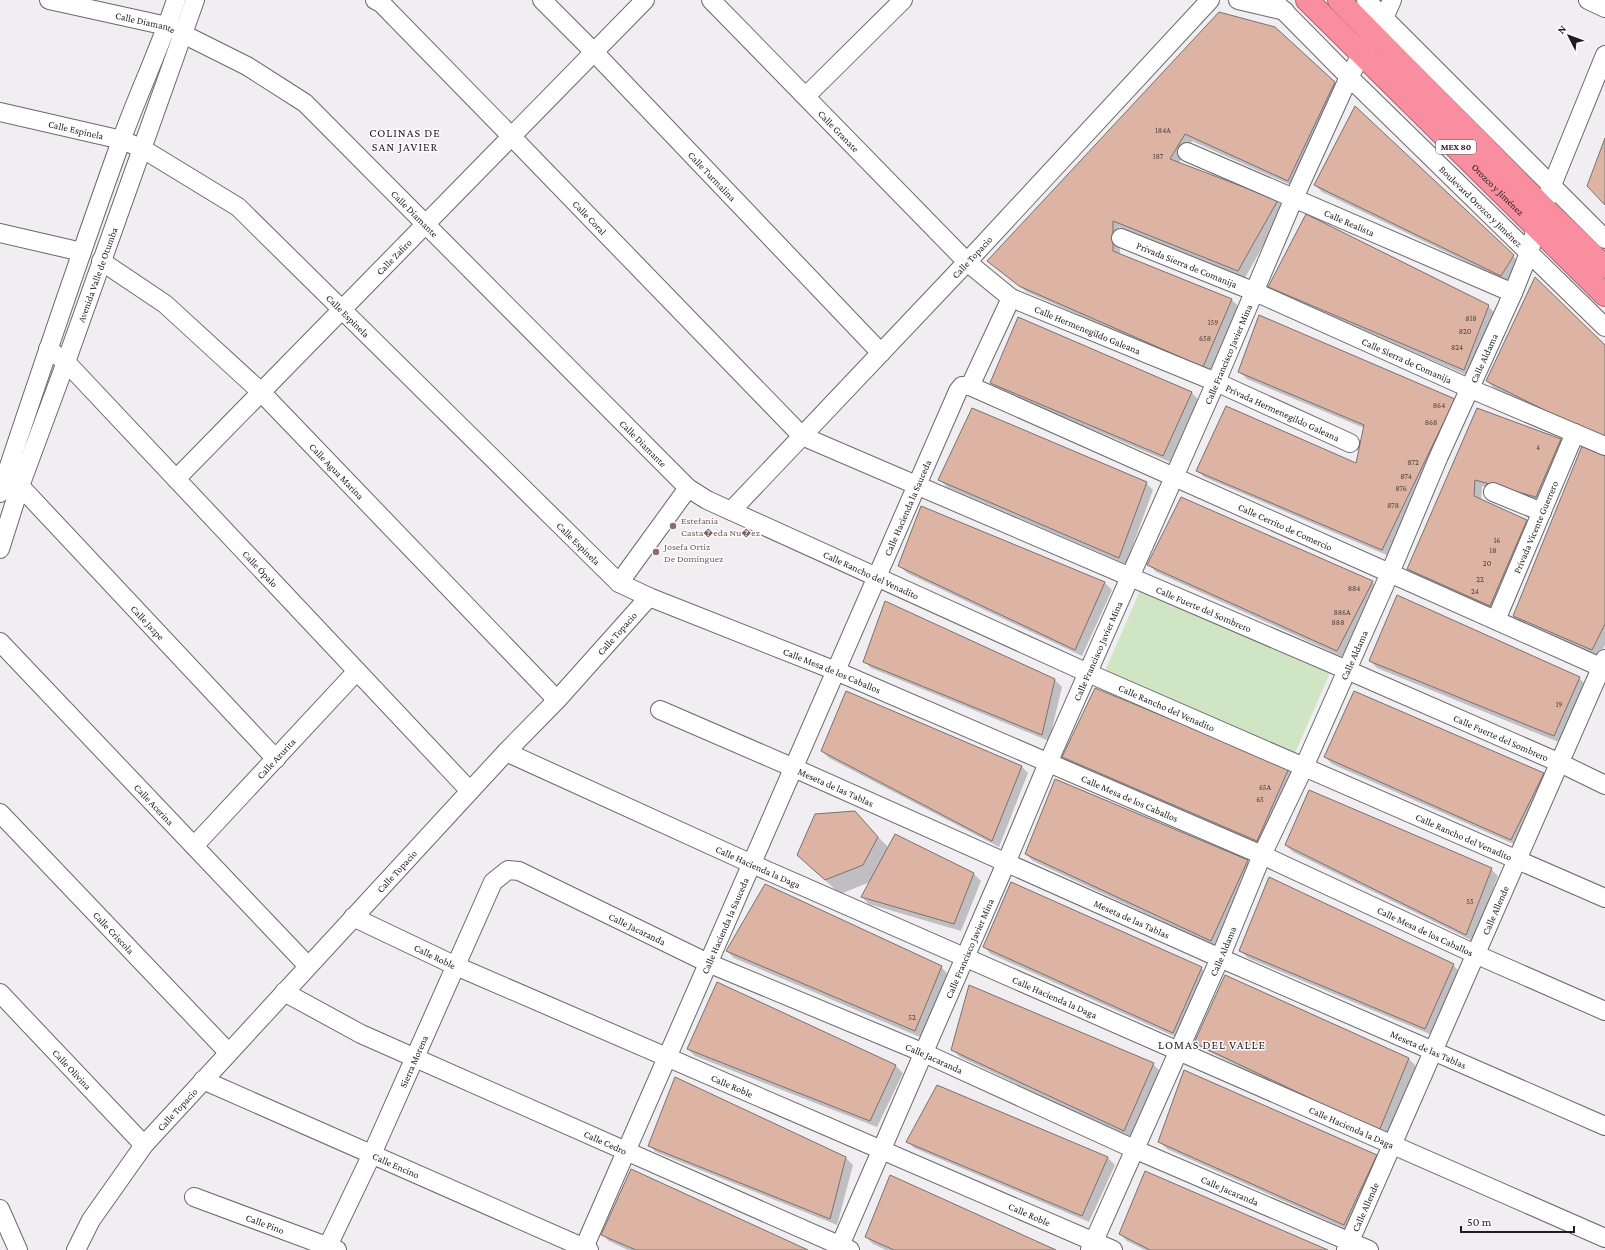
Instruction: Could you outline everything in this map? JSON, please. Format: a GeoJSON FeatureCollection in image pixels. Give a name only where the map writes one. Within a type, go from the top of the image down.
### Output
{"type":"FeatureCollection","features":[{"type":"Feature","properties":{"kind":"highway","name":"Orozco y Jiménez"},"geometry":{"type":"LineString","coordinates":[[1307,0],[1362,54],[1540,218],[1605,267]]}},
{"type":"Feature","properties":{"kind":"highway","name":"Orozco y Jiménez"},"geometry":{"type":"LineString","coordinates":[[1339,0],[1379,26],[1605,295]]}},
{"type":"Feature","properties":{"kind":"street","name":"Calle Diamante"},"geometry":{"type":"LineString","coordinates":[[49,0],[167,26],[247,66],[305,103],[688,488],[706,500],[731,511]]}},
{"type":"Feature","properties":{"kind":"street","name":"Avenida Valle de Otumba"},"geometry":{"type":"LineString","coordinates":[[0,493],[82,252],[122,140],[176,0]]}},
{"type":"Feature","properties":{"kind":"street","name":"Avenida Valle de Otumba"},"geometry":{"type":"LineString","coordinates":[[0,549],[20,486],[66,362],[195,0]]}},
{"type":"Feature","properties":{"kind":"street","name":"Calle Coral"},"geometry":{"type":"LineString","coordinates":[[375,0],[381,3],[512,136],[802,436]]}},
{"type":"Feature","properties":{"kind":"street","name":"Calle Turmalina"},"geometry":{"type":"LineString","coordinates":[[542,0],[594,52],[881,353]]}},
{"type":"Feature","properties":{"kind":"street","name":"Calle Zafiro"},"geometry":{"type":"LineString","coordinates":[[176,479],[645,0]]}},
{"type":"Feature","properties":{"kind":"street","name":"Calle Granate"},"geometry":{"type":"LineString","coordinates":[[711,0],[967,262]]}},
{"type":"Feature","properties":{"kind":"street"},"geometry":{"type":"LineString","coordinates":[[806,96],[903,0]]}},
{"type":"Feature","properties":{"kind":"street","name":"Calle Topacio"},"geometry":{"type":"LineString","coordinates":[[731,511],[967,262],[1210,0]]}},
{"type":"Feature","properties":{"kind":"street"},"geometry":{"type":"LineString","coordinates":[[1238,0],[1279,5]]}},
{"type":"Feature","properties":{"kind":"street","name":"Orozco y Jiménez"},"geometry":{"type":"LineString","coordinates":[[1366,0],[1379,26],[1552,185],[1605,239]]}},
{"type":"Feature","properties":{"kind":"street","name":"Calle Francisco Javier Mina"},"geometry":{"type":"LineString","coordinates":[[842,1249],[881,1150],[1048,763],[1216,382],[1294,198],[1349,77],[1379,26],[1392,0]]}},
{"type":"Feature","properties":{"kind":"street"},"geometry":{"type":"LineString","coordinates":[[1588,0],[1605,8]]}},
{"type":"Feature","properties":{"kind":"street","name":"Boulevard Orozco y Jiménez"},"geometry":{"type":"LineString","coordinates":[[1279,5],[1349,77],[1605,327]]}},
{"type":"Feature","properties":{"kind":"street","name":"Calle Aldama"},"geometry":{"type":"LineString","coordinates":[[1091,1246],[1220,958],[1262,855],[1304,767],[1390,573],[1439,456],[1471,389],[1513,293],[1529,253],[1552,185],[1605,55]]}},
{"type":"Feature","properties":{"kind":"street","name":"Calle Espinela"},"geometry":{"type":"LineString","coordinates":[[0,112],[122,140],[143,148],[238,208],[619,583],[649,597]]}},
{"type":"Feature","properties":{"kind":"street","name":"Calle Realista"},"geometry":{"type":"LineString","coordinates":[[1187,152],[1513,293]]}},
{"type":"Feature","properties":{"kind":"street"},"geometry":{"type":"LineString","coordinates":[[0,233],[82,252]]}},
{"type":"Feature","properties":{"kind":"street","name":"Privada Sierra de Comanija"},"geometry":{"type":"LineString","coordinates":[[1121,238],[1253,292]]}},
{"type":"Feature","properties":{"kind":"street","name":"Calle Agua Marina"},"geometry":{"type":"LineString","coordinates":[[101,261],[165,304],[261,392],[557,700]]}},
{"type":"Feature","properties":{"kind":"street","name":"Calle Hermenegildo Galeana"},"geometry":{"type":"LineString","coordinates":[[967,262],[1011,298],[1216,382]]}},
{"type":"Feature","properties":{"kind":"street","name":"Calle Sierra de Comanija"},"geometry":{"type":"LineString","coordinates":[[1253,292],[1471,389],[1605,446]]}},
{"type":"Feature","properties":{"kind":"street","name":"Calle Hacienda la Sauceda"},"geometry":{"type":"LineString","coordinates":[[585,1249],[626,1151],[878,577],[958,390],[962,386],[968,386],[1011,298]]}},
{"type":"Feature","properties":{"kind":"street","name":"Calle Ópalo"},"geometry":{"type":"LineString","coordinates":[[48,349],[66,362],[470,791]]}},
{"type":"Feature","properties":{"kind":"street","name":"Privada Hermenegildo Galeana"},"geometry":{"type":"LineString","coordinates":[[1216,382],[1350,443]]}},
{"type":"Feature","properties":{"kind":"street","name":"Calle Cerrito de Comercio"},"geometry":{"type":"LineString","coordinates":[[968,386],[1496,620],[1604,665]]}},
{"type":"Feature","properties":{"kind":"street","name":"Privada Vicente Guerrero"},"geometry":{"type":"LineString","coordinates":[[1496,620],[1575,433]]}},
{"type":"Feature","properties":{"kind":"street","name":"Calle Fuerte del Sombrero"},"geometry":{"type":"LineString","coordinates":[[802,436],[1347,670],[1560,763],[1605,785]]}},
{"type":"Feature","properties":{"kind":"street","name":"Calle Jazpe"},"geometry":{"type":"LineString","coordinates":[[20,486],[276,759]]}},
{"type":"Feature","properties":{"kind":"street"},"geometry":{"type":"LineString","coordinates":[[619,583],[688,488]]}},
{"type":"Feature","properties":{"kind":"street"},"geometry":{"type":"LineString","coordinates":[[1493,492],[1542,512]]}},
{"type":"Feature","properties":{"kind":"street","name":"Calle Rancho del Venadito"},"geometry":{"type":"LineString","coordinates":[[731,511],[1088,673],[1605,898]]}},
{"type":"Feature","properties":{"kind":"street","name":"Calle Topacio"},"geometry":{"type":"LineString","coordinates":[[76,1250],[91,1220],[144,1145],[228,1052],[506,752],[557,700],[649,597]]}},
{"type":"Feature","properties":{"kind":"street","name":"Calle Mesa de los Caballos"},"geometry":{"type":"LineString","coordinates":[[649,597],[836,672],[1262,855],[1475,954],[1605,1011]]}},
{"type":"Feature","properties":{"kind":"street","name":"Calle Acerina"},"geometry":{"type":"LineString","coordinates":[[0,642],[308,966]]}},
{"type":"Feature","properties":{"kind":"street","name":"Calle Allende"},"geometry":{"type":"LineString","coordinates":[[1348,1246],[1432,1050],[1604,665]]}},
{"type":"Feature","properties":{"kind":"street","name":"Calle Azurita"},"geometry":{"type":"LineString","coordinates":[[194,846],[357,671]]}},
{"type":"Feature","properties":{"kind":"street","name":"Meseta de las Tablas"},"geometry":{"type":"LineString","coordinates":[[660,710],[794,768],[1220,958],[1605,1126]]}},
{"type":"Feature","properties":{"kind":"street","name":"Calle Hacienda la Daga"},"geometry":{"type":"LineString","coordinates":[[506,752],[752,864],[1392,1144],[1602,1238]]}},
{"type":"Feature","properties":{"kind":"street","name":"Calle Criscola"},"geometry":{"type":"LineString","coordinates":[[0,813],[228,1052]]}},
{"type":"Feature","properties":{"kind":"street","name":"Calle Jacaranda"},"geometry":{"type":"LineString","coordinates":[[501,874],[508,870],[519,871],[708,963],[924,1053],[1348,1246],[1369,1250]]}},
{"type":"Feature","properties":{"kind":"street","name":"Sierra Morena"},"geometry":{"type":"LineString","coordinates":[[330,1249],[493,882],[501,874]]}},
{"type":"Feature","properties":{"kind":"street","name":"Calle Roble"},"geometry":{"type":"LineString","coordinates":[[353,917],[456,966],[881,1150],[1091,1246],[1112,1250]]}},
{"type":"Feature","properties":{"kind":"street","name":"Calle Cedro"},"geometry":{"type":"LineString","coordinates":[[284,992],[361,1034],[626,1151],[842,1249]]}},
{"type":"Feature","properties":{"kind":"street","name":"Calle Olivina"},"geometry":{"type":"LineString","coordinates":[[0,993],[144,1145]]}},
{"type":"Feature","properties":{"kind":"street","name":"Calle Encino"},"geometry":{"type":"LineString","coordinates":[[203,1080],[585,1249]]}},
{"type":"Feature","properties":{"kind":"street","name":"Calle Pino"},"geometry":{"type":"LineString","coordinates":[[194,1197],[330,1249]]}},
{"type":"Feature","properties":{"kind":"street"},"geometry":{"type":"LineString","coordinates":[[1,1214],[18,1250]]}},
{"type":"Feature","properties":{"kind":"green space"},"geometry":{"type":"Polygon","coordinates":[[[1142,586],[1332,668],[1295,753],[1105,671],[1142,586]]]}},
{"type":"Feature","properties":{"kind":"building"},"geometry":{"type":"Polygon","coordinates":[[[1219,12],[1275,27],[1335,82],[1288,181],[1185,134],[1170,159],[1278,200],[1238,271],[1113,221],[1113,251],[1232,299],[1203,367],[1019,286],[987,261],[1219,12]]]}},
{"type":"Feature","properties":{"kind":"building"},"geometry":{"type":"Polygon","coordinates":[[[1355,106],[1514,255],[1501,276],[1314,185],[1355,106]]]}},
{"type":"Feature","properties":{"kind":"building"},"geometry":{"type":"Polygon","coordinates":[[[1605,138],[1605,205],[1587,186],[1605,138]]]}},
{"type":"Feature","properties":{"kind":"building"},"geometry":{"type":"Polygon","coordinates":[[[1306,214],[1489,305],[1464,370],[1268,287],[1306,214]]]}},
{"type":"Feature","properties":{"kind":"building"},"geometry":{"type":"Polygon","coordinates":[[[1535,277],[1605,345],[1605,440],[1486,381],[1535,277]]]}},
{"type":"Feature","properties":{"kind":"building"},"geometry":{"type":"Polygon","coordinates":[[[1259,315],[1455,399],[1382,550],[1196,471],[1226,406],[1356,463],[1364,425],[1238,372],[1259,315]]]}},
{"type":"Feature","properties":{"kind":"building"},"geometry":{"type":"Polygon","coordinates":[[[1018,317],[1192,392],[1163,456],[990,383],[1018,317]]]}},
{"type":"Feature","properties":{"kind":"building"},"geometry":{"type":"Polygon","coordinates":[[[972,408],[1147,482],[1119,558],[938,480],[972,408]]]}},
{"type":"Feature","properties":{"kind":"building"},"geometry":{"type":"Polygon","coordinates":[[[1477,408],[1561,439],[1536,497],[1475,480],[1474,496],[1527,520],[1490,606],[1407,569],[1477,408]]]}},
{"type":"Feature","properties":{"kind":"building"},"geometry":{"type":"Polygon","coordinates":[[[1582,446],[1605,456],[1605,624],[1592,650],[1513,616],[1582,446]]]}},
{"type":"Feature","properties":{"kind":"building"},"geometry":{"type":"Polygon","coordinates":[[[1181,497],[1373,581],[1337,651],[1147,565],[1181,497]]]}},
{"type":"Feature","properties":{"kind":"building"},"geometry":{"type":"Polygon","coordinates":[[[921,506],[1105,582],[1075,650],[898,566],[921,506]]]}},
{"type":"Feature","properties":{"kind":"building"},"geometry":{"type":"Polygon","coordinates":[[[1397,595],[1580,677],[1554,736],[1369,661],[1397,595]]]}},
{"type":"Feature","properties":{"kind":"building"},"geometry":{"type":"Polygon","coordinates":[[[885,601],[1055,679],[1042,735],[863,662],[885,601]]]}},
{"type":"Feature","properties":{"kind":"building"},"geometry":{"type":"Polygon","coordinates":[[[1095,688],[1289,768],[1257,841],[1062,757],[1095,688]]]}},
{"type":"Feature","properties":{"kind":"building"},"geometry":{"type":"Polygon","coordinates":[[[846,691],[1022,766],[992,841],[821,751],[846,691]]]}},
{"type":"Feature","properties":{"kind":"building"},"geometry":{"type":"Polygon","coordinates":[[[1354,691],[1544,773],[1511,840],[1324,757],[1354,691]]]}},
{"type":"Feature","properties":{"kind":"building"},"geometry":{"type":"Polygon","coordinates":[[[1055,779],[1248,860],[1211,941],[1025,854],[1055,779]]]}},
{"type":"Feature","properties":{"kind":"building"},"geometry":{"type":"Polygon","coordinates":[[[1309,790],[1492,868],[1466,935],[1285,845],[1309,790]]]}},
{"type":"Feature","properties":{"kind":"building"},"geometry":{"type":"Polygon","coordinates":[[[855,811],[878,837],[863,865],[825,880],[797,855],[815,814],[855,811]]]}},
{"type":"Feature","properties":{"kind":"building"},"geometry":{"type":"Polygon","coordinates":[[[895,834],[974,873],[954,924],[861,897],[895,834]]]}},
{"type":"Feature","properties":{"kind":"building"},"geometry":{"type":"Polygon","coordinates":[[[1269,877],[1454,964],[1425,1029],[1239,951],[1269,877]]]}},
{"type":"Feature","properties":{"kind":"building"},"geometry":{"type":"Polygon","coordinates":[[[1011,882],[1202,967],[1173,1033],[983,947],[1011,882]]]}},
{"type":"Feature","properties":{"kind":"building"},"geometry":{"type":"Polygon","coordinates":[[[765,884],[942,966],[915,1031],[726,951],[765,884]]]}},
{"type":"Feature","properties":{"kind":"building"},"geometry":{"type":"Polygon","coordinates":[[[1225,975],[1409,1058],[1379,1131],[1194,1043],[1225,975]]]}},
{"type":"Feature","properties":{"kind":"building"},"geometry":{"type":"Polygon","coordinates":[[[717,982],[896,1065],[870,1121],[687,1049],[717,982]]]}},
{"type":"Feature","properties":{"kind":"building"},"geometry":{"type":"Polygon","coordinates":[[[969,985],[1154,1063],[1124,1131],[951,1050],[969,985]]]}},
{"type":"Feature","properties":{"kind":"building"},"geometry":{"type":"Polygon","coordinates":[[[1184,1070],[1377,1155],[1344,1225],[1158,1142],[1184,1070]]]}},
{"type":"Feature","properties":{"kind":"building"},"geometry":{"type":"Polygon","coordinates":[[[675,1077],[846,1157],[830,1219],[648,1146],[675,1077]]]}},
{"type":"Feature","properties":{"kind":"building"},"geometry":{"type":"Polygon","coordinates":[[[937,1085],[1108,1157],[1082,1216],[906,1142],[937,1085]]]}},
{"type":"Feature","properties":{"kind":"building"},"geometry":{"type":"Polygon","coordinates":[[[631,1169],[808,1250],[636,1250],[601,1235],[631,1169]]]}},
{"type":"Feature","properties":{"kind":"building"},"geometry":{"type":"Polygon","coordinates":[[[1145,1171],[1328,1250],[1150,1250],[1119,1234],[1145,1171]]]}},
{"type":"Feature","properties":{"kind":"building"},"geometry":{"type":"Polygon","coordinates":[[[890,1175],[1056,1250],[894,1250],[865,1237],[890,1175]]]}},
{"type":"Feature","properties":{"kind":"place","name":"Estefania Casta�eda Nu�ez"},"geometry":{"type":"Point","coordinates":[673,526]}},
{"type":"Feature","properties":{"kind":"place","name":"Josefa Ortiz De Dominguez"},"geometry":{"type":"Point","coordinates":[656,552]}},
{"type":"Feature","properties":{"kind":"district","name":"COLINAS DE SAN JAVIER"},"geometry":{"type":"Point","coordinates":[405,140]}},
{"type":"Feature","properties":{"kind":"district","name":"LOMAS DEL VALLE"},"geometry":{"type":"Point","coordinates":[1212,1045]}}]}
